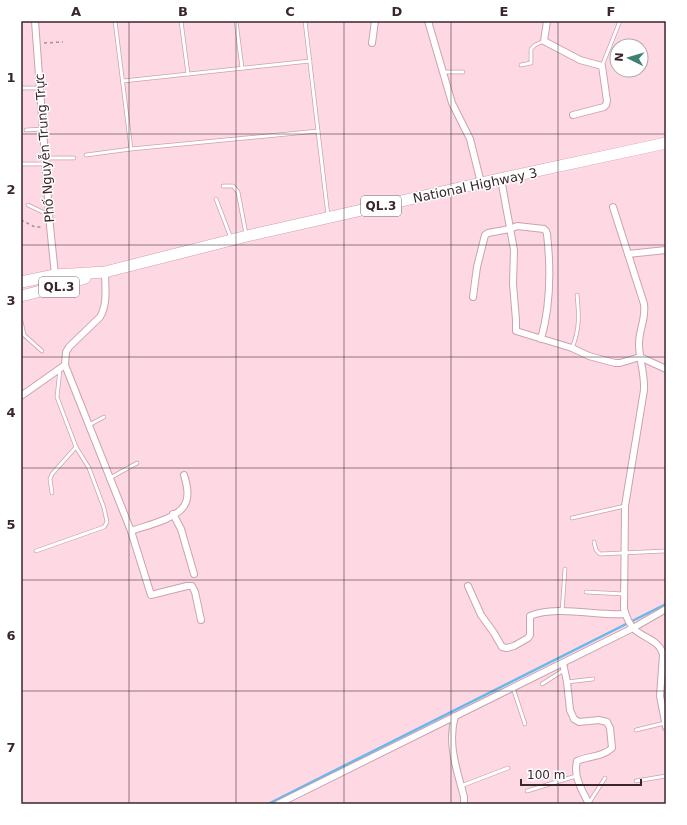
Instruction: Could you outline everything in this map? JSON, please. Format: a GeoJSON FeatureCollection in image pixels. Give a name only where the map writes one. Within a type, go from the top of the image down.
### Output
{"type":"FeatureCollection","features":[{"type":"Feature","properties":{"kind":"highway","name":"National Highway 3"},"geometry":{"type":"LineString","coordinates":[[101,273],[232,239],[666,143]]}},
{"type":"Feature","properties":{"kind":"highway","name":"QL.3"},"geometry":{"type":"LineString","coordinates":[[21,282],[55,275],[101,273]]}},
{"type":"Feature","properties":{"kind":"highway","name":"QL.3"},"geometry":{"type":"LineString","coordinates":[[21,296],[65,285],[101,273]]}},
{"type":"Feature","properties":{"kind":"street","name":"Phố Nguyễn Trung Trực"},"geometry":{"type":"LineString","coordinates":[[35,21],[49,215],[55,275]]}},
{"type":"Feature","properties":{"kind":"street"},"geometry":{"type":"LineString","coordinates":[[372,43],[375,21]]}},
{"type":"Feature","properties":{"kind":"street"},"geometry":{"type":"LineString","coordinates":[[428,21],[452,103],[470,139],[481,183]]}},
{"type":"Feature","properties":{"kind":"street"},"geometry":{"type":"LineString","coordinates":[[547,21],[544,41],[580,60],[602,66],[607,101],[606,106],[573,115]]}},
{"type":"Feature","properties":{"kind":"street"},"geometry":{"type":"LineString","coordinates":[[501,179],[514,250],[513,284],[516,320],[515,330],[519,333],[572,348],[589,356],[615,363],[640,357],[666,369]]}},
{"type":"Feature","properties":{"kind":"street"},"geometry":{"type":"LineString","coordinates":[[613,208],[645,311],[639,340],[640,357],[645,381],[625,506],[624,594],[626,616],[632,627],[658,645],[662,650],[660,696],[666,724]]}},
{"type":"Feature","properties":{"kind":"street"},"geometry":{"type":"LineString","coordinates":[[473,297],[477,267],[485,235],[517,226],[544,229],[546,231],[550,268],[548,304],[540,339]]}},
{"type":"Feature","properties":{"kind":"street"},"geometry":{"type":"LineString","coordinates":[[628,254],[666,250]]}},
{"type":"Feature","properties":{"kind":"street"},"geometry":{"type":"LineString","coordinates":[[21,396],[62,367],[69,347],[100,317],[105,305],[101,273]]}},
{"type":"Feature","properties":{"kind":"street"},"geometry":{"type":"LineString","coordinates":[[62,367],[89,425],[131,531],[152,595],[192,586],[195,592],[201,620]]}},
{"type":"Feature","properties":{"kind":"street"},"geometry":{"type":"LineString","coordinates":[[131,531],[155,523],[183,507],[186,500],[187,485],[184,475]]}},
{"type":"Feature","properties":{"kind":"street"},"geometry":{"type":"LineString","coordinates":[[173,514],[186,543],[194,574]]}},
{"type":"Feature","properties":{"kind":"street"},"geometry":{"type":"LineString","coordinates":[[468,586],[481,615],[502,646],[507,648],[514,646],[528,638],[530,635],[530,616],[535,614],[562,612],[626,616]]}},
{"type":"Feature","properties":{"kind":"street"},"geometry":{"type":"LineString","coordinates":[[278,804],[563,663],[666,609]]}},
{"type":"Feature","properties":{"kind":"street"},"geometry":{"type":"LineString","coordinates":[[563,663],[570,710],[574,718],[579,722],[599,720],[607,722],[610,728],[612,748],[608,751],[577,761],[575,768],[576,776],[588,804]]}},
{"type":"Feature","properties":{"kind":"street"},"geometry":{"type":"LineString","coordinates":[[455,716],[452,726],[452,747],[464,797],[464,804]]}},
{"type":"Feature","properties":{"kind":"lane"},"geometry":{"type":"LineString","coordinates":[[115,21],[131,149]]}},
{"type":"Feature","properties":{"kind":"lane"},"geometry":{"type":"LineString","coordinates":[[181,21],[188,74]]}},
{"type":"Feature","properties":{"kind":"lane"},"geometry":{"type":"LineString","coordinates":[[236,21],[242,68]]}},
{"type":"Feature","properties":{"kind":"lane"},"geometry":{"type":"LineString","coordinates":[[305,21],[328,218]]}},
{"type":"Feature","properties":{"kind":"lane"},"geometry":{"type":"LineString","coordinates":[[602,66],[609,53],[620,21]]}},
{"type":"Feature","properties":{"kind":"lane"},"geometry":{"type":"LineString","coordinates":[[521,65],[531,63],[531,48],[544,41]]}},
{"type":"Feature","properties":{"kind":"lane"},"geometry":{"type":"LineString","coordinates":[[123,81],[310,60]]}},
{"type":"Feature","properties":{"kind":"lane"},"geometry":{"type":"LineString","coordinates":[[444,72],[463,72]]}},
{"type":"Feature","properties":{"kind":"lane"},"geometry":{"type":"LineString","coordinates":[[21,88],[40,88]]}},
{"type":"Feature","properties":{"kind":"lane"},"geometry":{"type":"LineString","coordinates":[[26,130],[43,129]]}},
{"type":"Feature","properties":{"kind":"lane"},"geometry":{"type":"LineString","coordinates":[[86,155],[131,149],[318,131]]}},
{"type":"Feature","properties":{"kind":"lane"},"geometry":{"type":"LineString","coordinates":[[21,164],[74,158]]}},
{"type":"Feature","properties":{"kind":"lane"},"geometry":{"type":"LineString","coordinates":[[223,186],[233,186],[238,192],[247,236]]}},
{"type":"Feature","properties":{"kind":"lane"},"geometry":{"type":"LineString","coordinates":[[216,199],[232,239]]}},
{"type":"Feature","properties":{"kind":"lane"},"geometry":{"type":"LineString","coordinates":[[28,205],[49,215]]}},
{"type":"Feature","properties":{"kind":"lane"},"geometry":{"type":"LineString","coordinates":[[572,348],[577,336],[579,315],[577,295]]}},
{"type":"Feature","properties":{"kind":"lane"},"geometry":{"type":"LineString","coordinates":[[21,321],[24,335],[42,351]]}},
{"type":"Feature","properties":{"kind":"lane"},"geometry":{"type":"LineString","coordinates":[[36,551],[104,527],[107,524],[104,508],[89,468],[76,447],[60,405],[58,397],[62,367]]}},
{"type":"Feature","properties":{"kind":"lane"},"geometry":{"type":"LineString","coordinates":[[89,425],[104,417]]}},
{"type":"Feature","properties":{"kind":"lane"},"geometry":{"type":"LineString","coordinates":[[52,493],[50,479],[52,474],[76,447]]}},
{"type":"Feature","properties":{"kind":"lane"},"geometry":{"type":"LineString","coordinates":[[110,478],[137,463]]}},
{"type":"Feature","properties":{"kind":"lane"},"geometry":{"type":"LineString","coordinates":[[572,518],[625,506]]}},
{"type":"Feature","properties":{"kind":"lane"},"geometry":{"type":"LineString","coordinates":[[594,542],[596,550],[600,554],[665,551]]}},
{"type":"Feature","properties":{"kind":"lane"},"geometry":{"type":"LineString","coordinates":[[562,612],[566,569]]}},
{"type":"Feature","properties":{"kind":"lane"},"geometry":{"type":"LineString","coordinates":[[586,592],[624,594]]}},
{"type":"Feature","properties":{"kind":"lane"},"geometry":{"type":"LineString","coordinates":[[542,684],[565,670]]}},
{"type":"Feature","properties":{"kind":"lane"},"geometry":{"type":"LineString","coordinates":[[567,682],[593,679]]}},
{"type":"Feature","properties":{"kind":"lane"},"geometry":{"type":"LineString","coordinates":[[512,688],[525,724]]}},
{"type":"Feature","properties":{"kind":"lane"},"geometry":{"type":"LineString","coordinates":[[636,730],[666,724]]}},
{"type":"Feature","properties":{"kind":"lane"},"geometry":{"type":"LineString","coordinates":[[461,786],[508,768]]}},
{"type":"Feature","properties":{"kind":"lane"},"geometry":{"type":"LineString","coordinates":[[527,791],[576,776]]}},
{"type":"Feature","properties":{"kind":"lane"},"geometry":{"type":"LineString","coordinates":[[636,781],[666,776]]}},
{"type":"Feature","properties":{"kind":"lane"},"geometry":{"type":"LineString","coordinates":[[588,804],[605,778]]}},
{"type":"Feature","properties":{"kind":"path"},"geometry":{"type":"LineString","coordinates":[[36,43],[63,42]]}},
{"type":"Feature","properties":{"kind":"path"},"geometry":{"type":"LineString","coordinates":[[21,220],[35,227],[50,226]]}},
{"type":"Feature","properties":{"kind":"waterway"},"geometry":{"type":"LineString","coordinates":[[268,804],[666,604]]}}]}
